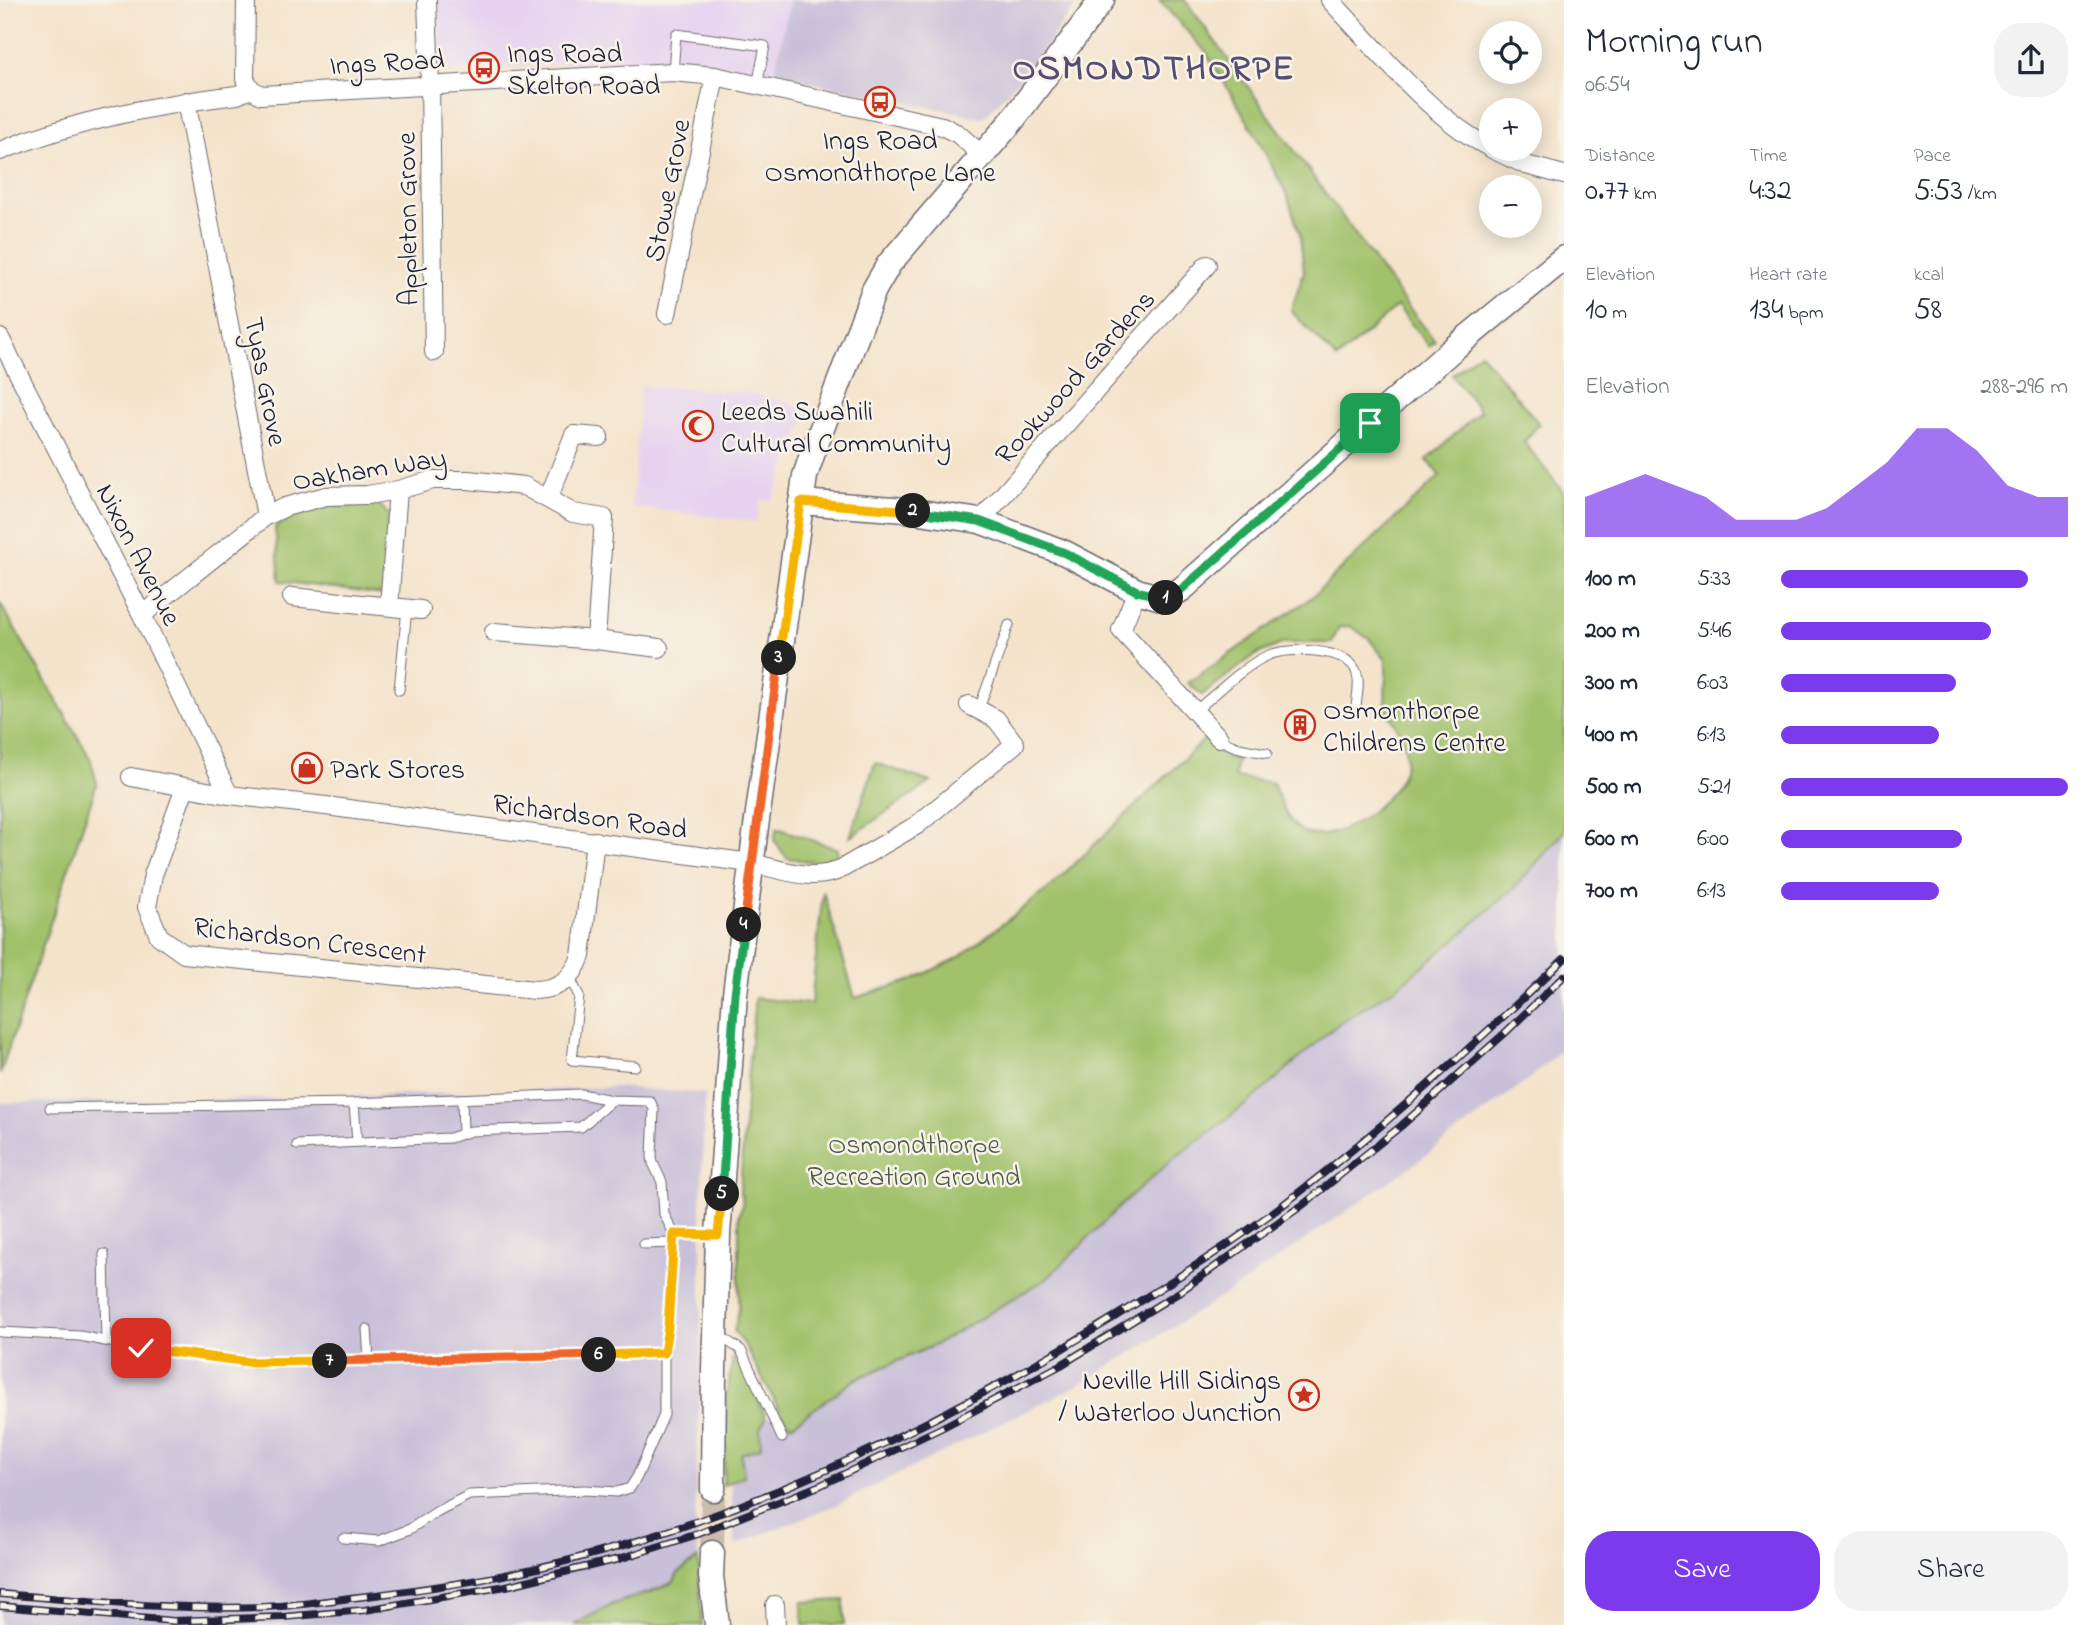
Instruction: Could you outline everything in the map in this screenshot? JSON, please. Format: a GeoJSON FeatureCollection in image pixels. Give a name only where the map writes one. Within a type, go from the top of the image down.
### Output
{"type":"FeatureCollection","features":[{"type":"Feature","properties":{"kind":"street"},"geometry":{"type":"LineString","coordinates":[[246,0],[244,71],[251,89]]}},
{"type":"Feature","properties":{"kind":"street","name":"Appleton Grove"},"geometry":{"type":"LineString","coordinates":[[427,0],[434,352]]}},
{"type":"Feature","properties":{"kind":"street"},"geometry":{"type":"LineString","coordinates":[[713,1489],[718,1235],[735,994],[805,476],[874,290],[889,264],[1011,122],[1102,0]]}},
{"type":"Feature","properties":{"kind":"street"},"geometry":{"type":"LineString","coordinates":[[1330,0],[1429,103],[1479,143]]}},
{"type":"Feature","properties":{"kind":"street","name":"Ings Road"},"geometry":{"type":"LineString","coordinates":[[0,150],[84,121],[136,109],[237,95],[251,89],[261,95],[270,96],[329,90],[673,72],[715,76],[942,126],[958,134],[982,155]]}},
{"type":"Feature","properties":{"kind":"street","name":"Stowe Grove"},"geometry":{"type":"LineString","coordinates":[[667,314],[715,76]]}},
{"type":"Feature","properties":{"kind":"street","name":"Tyas Grove"},"geometry":{"type":"LineString","coordinates":[[186,101],[266,516]]}},
{"type":"Feature","properties":{"kind":"street"},"geometry":{"type":"LineString","coordinates":[[1518,161],[1564,175]]}},
{"type":"Feature","properties":{"kind":"street"},"geometry":{"type":"LineString","coordinates":[[801,502],[906,510],[979,521],[1065,553],[1137,591],[1165,599],[1182,589],[1453,349],[1564,258]]}},
{"type":"Feature","properties":{"kind":"street","name":"Rookwood Gardens"},"geometry":{"type":"LineString","coordinates":[[979,521],[1207,265]]}},
{"type":"Feature","properties":{"kind":"street","name":"Nixon Avenue"},"geometry":{"type":"LineString","coordinates":[[0,338],[142,615],[229,795]]}},
{"type":"Feature","properties":{"kind":"street"},"geometry":{"type":"LineString","coordinates":[[548,499],[574,435],[599,437]]}},
{"type":"Feature","properties":{"kind":"street","name":"Oakham Way"},"geometry":{"type":"LineString","coordinates":[[266,516],[285,506],[326,496],[367,495],[433,480],[468,480],[524,486],[573,513],[604,518],[596,640]]}},
{"type":"Feature","properties":{"kind":"street"},"geometry":{"type":"LineString","coordinates":[[292,597],[406,608],[398,490]]}},
{"type":"Feature","properties":{"kind":"street"},"geometry":{"type":"LineString","coordinates":[[142,615],[266,516]]}},
{"type":"Feature","properties":{"kind":"street"},"geometry":{"type":"LineString","coordinates":[[1137,591],[1121,631],[1219,738]]}},
{"type":"Feature","properties":{"kind":"street"},"geometry":{"type":"LineString","coordinates":[[494,632],[659,648]]}},
{"type":"Feature","properties":{"kind":"street","name":"Richardson Road"},"geometry":{"type":"LineString","coordinates":[[131,777],[229,795],[595,841],[751,863],[809,876],[825,876],[872,853],[917,825],[1015,744],[996,719],[974,707]]}},
{"type":"Feature","properties":{"kind":"street","name":"Richardson Crescent"},"geometry":{"type":"LineString","coordinates":[[185,788],[153,875],[147,907],[159,936],[184,954],[535,990],[548,990],[570,978]]}},
{"type":"Feature","properties":{"kind":"street"},"geometry":{"type":"LineString","coordinates":[[570,978],[581,956],[595,841]]}},
{"type":"Feature","properties":{"kind":"street"},"geometry":{"type":"LineString","coordinates":[[712,1553],[711,1576],[717,1625]]}},
{"type":"Feature","properties":{"kind":"street"},"geometry":{"type":"LineString","coordinates":[[775,1605],[776,1625]]}},
{"type":"Feature","properties":{"kind":"lane"},"geometry":{"type":"LineString","coordinates":[[673,72],[676,34],[765,46],[757,86]]}},
{"type":"Feature","properties":{"kind":"lane"},"geometry":{"type":"LineString","coordinates":[[400,690],[406,608]]}},
{"type":"Feature","properties":{"kind":"lane"},"geometry":{"type":"LineString","coordinates":[[974,707],[1009,625]]}},
{"type":"Feature","properties":{"kind":"lane"},"geometry":{"type":"LineString","coordinates":[[1195,711],[1267,656],[1287,650],[1336,655],[1350,661],[1358,674],[1356,707]]}},
{"type":"Feature","properties":{"kind":"lane"},"geometry":{"type":"LineString","coordinates":[[1219,738],[1228,745],[1267,753]]}},
{"type":"Feature","properties":{"kind":"lane"},"geometry":{"type":"LineString","coordinates":[[570,978],[579,996],[572,1060],[635,1066]]}},
{"type":"Feature","properties":{"kind":"lane"},"geometry":{"type":"LineString","coordinates":[[50,1108],[581,1094],[612,1100],[650,1101],[654,1109],[652,1157],[663,1182],[664,1214],[673,1239],[664,1353],[664,1415],[663,1423],[630,1488],[617,1492],[585,1490],[469,1495],[410,1529],[379,1541],[343,1538]]}},
{"type":"Feature","properties":{"kind":"lane"},"geometry":{"type":"LineString","coordinates":[[462,1099],[463,1133]]}},
{"type":"Feature","properties":{"kind":"lane"},"geometry":{"type":"LineString","coordinates":[[297,1145],[450,1138],[471,1131],[581,1127],[612,1100]]}},
{"type":"Feature","properties":{"kind":"lane"},"geometry":{"type":"LineString","coordinates":[[354,1102],[356,1142]]}},
{"type":"Feature","properties":{"kind":"lane"},"geometry":{"type":"LineString","coordinates":[[644,1244],[718,1235]]}},
{"type":"Feature","properties":{"kind":"lane"},"geometry":{"type":"LineString","coordinates":[[104,1254],[106,1341]]}},
{"type":"Feature","properties":{"kind":"lane"},"geometry":{"type":"LineString","coordinates":[[367,1329],[369,1360]]}},
{"type":"Feature","properties":{"kind":"lane"},"geometry":{"type":"LineString","coordinates":[[0,1332],[80,1336],[152,1350],[249,1362],[664,1353]]}},
{"type":"Feature","properties":{"kind":"lane"},"geometry":{"type":"LineString","coordinates":[[715,1338],[726,1340],[741,1350],[782,1438]]}},
{"type":"Feature","properties":{"kind":"shaded area"},"geometry":{"type":"Polygon","coordinates":[[[439,0],[790,0],[774,75],[724,64],[664,57],[453,70],[443,63],[441,58],[439,0]]]}},
{"type":"Feature","properties":{"kind":"shaded area"},"geometry":{"type":"Polygon","coordinates":[[[790,0],[1026,0],[1075,6],[1037,58],[984,118],[774,75],[790,0]]]}},
{"type":"Feature","properties":{"kind":"shaded area"},"geometry":{"type":"Polygon","coordinates":[[[641,386],[747,392],[809,408],[772,500],[761,500],[756,522],[632,507],[641,386]]]}},
{"type":"Feature","properties":{"kind":"shaded area"},"geometry":{"type":"Polygon","coordinates":[[[1564,832],[1564,1047],[1528,1080],[1403,1172],[1234,1289],[1084,1382],[836,1505],[735,1545],[731,1481],[744,1476],[741,1454],[766,1418],[781,1413],[792,1425],[856,1379],[935,1345],[1048,1278],[1121,1205],[1172,1160],[1252,1100],[1339,1023],[1397,987],[1449,945],[1516,886],[1564,832]]]}},
{"type":"Feature","properties":{"kind":"shaded area"},"geometry":{"type":"Polygon","coordinates":[[[617,1087],[705,1094],[695,1518],[698,1558],[678,1573],[674,1582],[613,1604],[574,1625],[0,1625],[0,1103],[283,1099],[617,1087]]]}},
{"type":"Feature","properties":{"kind":"green space"},"geometry":{"type":"Polygon","coordinates":[[[1159,0],[1185,0],[1435,341],[1429,346],[1397,306],[1337,359],[1291,311],[1304,272],[1300,234],[1287,195],[1253,130],[1205,51],[1159,0]]]}},
{"type":"Feature","properties":{"kind":"green space","name":"Osmondthorpe Recreation Ground"},"geometry":{"type":"Polygon","coordinates":[[[1480,352],[1539,424],[1524,442],[1564,493],[1564,832],[1516,886],[1449,945],[1397,987],[1339,1023],[1252,1100],[1172,1160],[1121,1205],[1048,1278],[935,1345],[856,1379],[792,1425],[785,1420],[744,1344],[734,1331],[739,1310],[739,1214],[743,1201],[740,1193],[755,998],[811,1004],[823,891],[855,998],[910,981],[958,958],[1048,889],[1206,738],[1221,755],[1237,760],[1234,777],[1273,783],[1290,820],[1302,831],[1323,835],[1339,831],[1371,813],[1396,786],[1406,758],[1401,734],[1386,709],[1386,660],[1369,639],[1350,626],[1339,627],[1332,643],[1284,643],[1255,655],[1202,695],[1188,683],[1312,597],[1440,476],[1427,460],[1480,411],[1452,375],[1480,352]]]}},
{"type":"Feature","properties":{"kind":"green space"},"geometry":{"type":"Polygon","coordinates":[[[379,504],[389,515],[384,595],[280,581],[275,527],[298,514],[314,509],[379,504]]]}},
{"type":"Feature","properties":{"kind":"green space"},"geometry":{"type":"Polygon","coordinates":[[[0,603],[90,758],[97,783],[0,1074],[0,603]]]}},
{"type":"Feature","properties":{"kind":"green space"},"geometry":{"type":"Polygon","coordinates":[[[875,763],[931,782],[850,837],[875,763]]]}},
{"type":"Feature","properties":{"kind":"green space"},"geometry":{"type":"Polygon","coordinates":[[[777,828],[838,849],[835,859],[821,863],[787,858],[774,840],[777,828]]]}},
{"type":"Feature","properties":{"kind":"green space"},"geometry":{"type":"Polygon","coordinates":[[[733,1357],[740,1358],[766,1418],[760,1428],[761,1447],[741,1454],[744,1476],[723,1485],[726,1399],[733,1357]]]}},
{"type":"Feature","properties":{"kind":"green space"},"geometry":{"type":"Polygon","coordinates":[[[698,1558],[702,1625],[574,1625],[613,1604],[674,1582],[678,1573],[698,1558]]]}},
{"type":"Feature","properties":{"kind":"green space"},"geometry":{"type":"Polygon","coordinates":[[[844,1600],[844,1624],[803,1625],[802,1602],[844,1600]]]}},
{"type":"Feature","properties":{"kind":"tunnel"},"geometry":{"type":"LineString","coordinates":[[712,1553],[713,1489]]}},
{"type":"Feature","properties":{"kind":"railway"},"geometry":{"type":"LineString","coordinates":[[0,1594],[211,1608],[281,1606],[381,1594],[468,1582],[533,1569],[608,1550],[758,1499],[832,1468],[975,1397],[1044,1359],[1208,1258],[1278,1208],[1369,1136],[1468,1049],[1564,959]]}},
{"type":"Feature","properties":{"kind":"railway"},"geometry":{"type":"LineString","coordinates":[[0,1606],[173,1621],[283,1617],[365,1610],[506,1586],[619,1559],[698,1534],[821,1485],[941,1428],[1061,1365],[1178,1293],[1304,1204],[1401,1126],[1564,976]]}},
{"type":"Feature","properties":{"kind":"place","name":"Ings Road Skelton Road"},"geometry":{"type":"Point","coordinates":[484,68]}},
{"type":"Feature","properties":{"kind":"place","name":"Ings Road Osmondthorpe Lane"},"geometry":{"type":"Point","coordinates":[880,102]}},
{"type":"Feature","properties":{"kind":"place","name":"Leeds Swahili Cultural Community"},"geometry":{"type":"Point","coordinates":[698,426]}},
{"type":"Feature","properties":{"kind":"place","name":"Osmonthorpe Childrens Centre"},"geometry":{"type":"Point","coordinates":[1300,725]}},
{"type":"Feature","properties":{"kind":"place","name":"Park Stores"},"geometry":{"type":"Point","coordinates":[307,768]}},
{"type":"Feature","properties":{"kind":"place","name":"Neville Hill Sidings / Waterloo Junction"},"geometry":{"type":"Point","coordinates":[1304,1395]}},
{"type":"Feature","properties":{"kind":"district","name":"OSMONDTHORPE"},"geometry":{"type":"Point","coordinates":[1154,67]}},
{"type":"Feature","properties":{"kind":"route"},"geometry":{"type":"LineString","coordinates":[[141,1348],[249,1362],[664,1353],[674,1234],[718,1235],[735,994],[801,502],[906,510],[979,521],[1065,553],[1137,591],[1165,599],[1182,589],[1370,423]]}}]}
